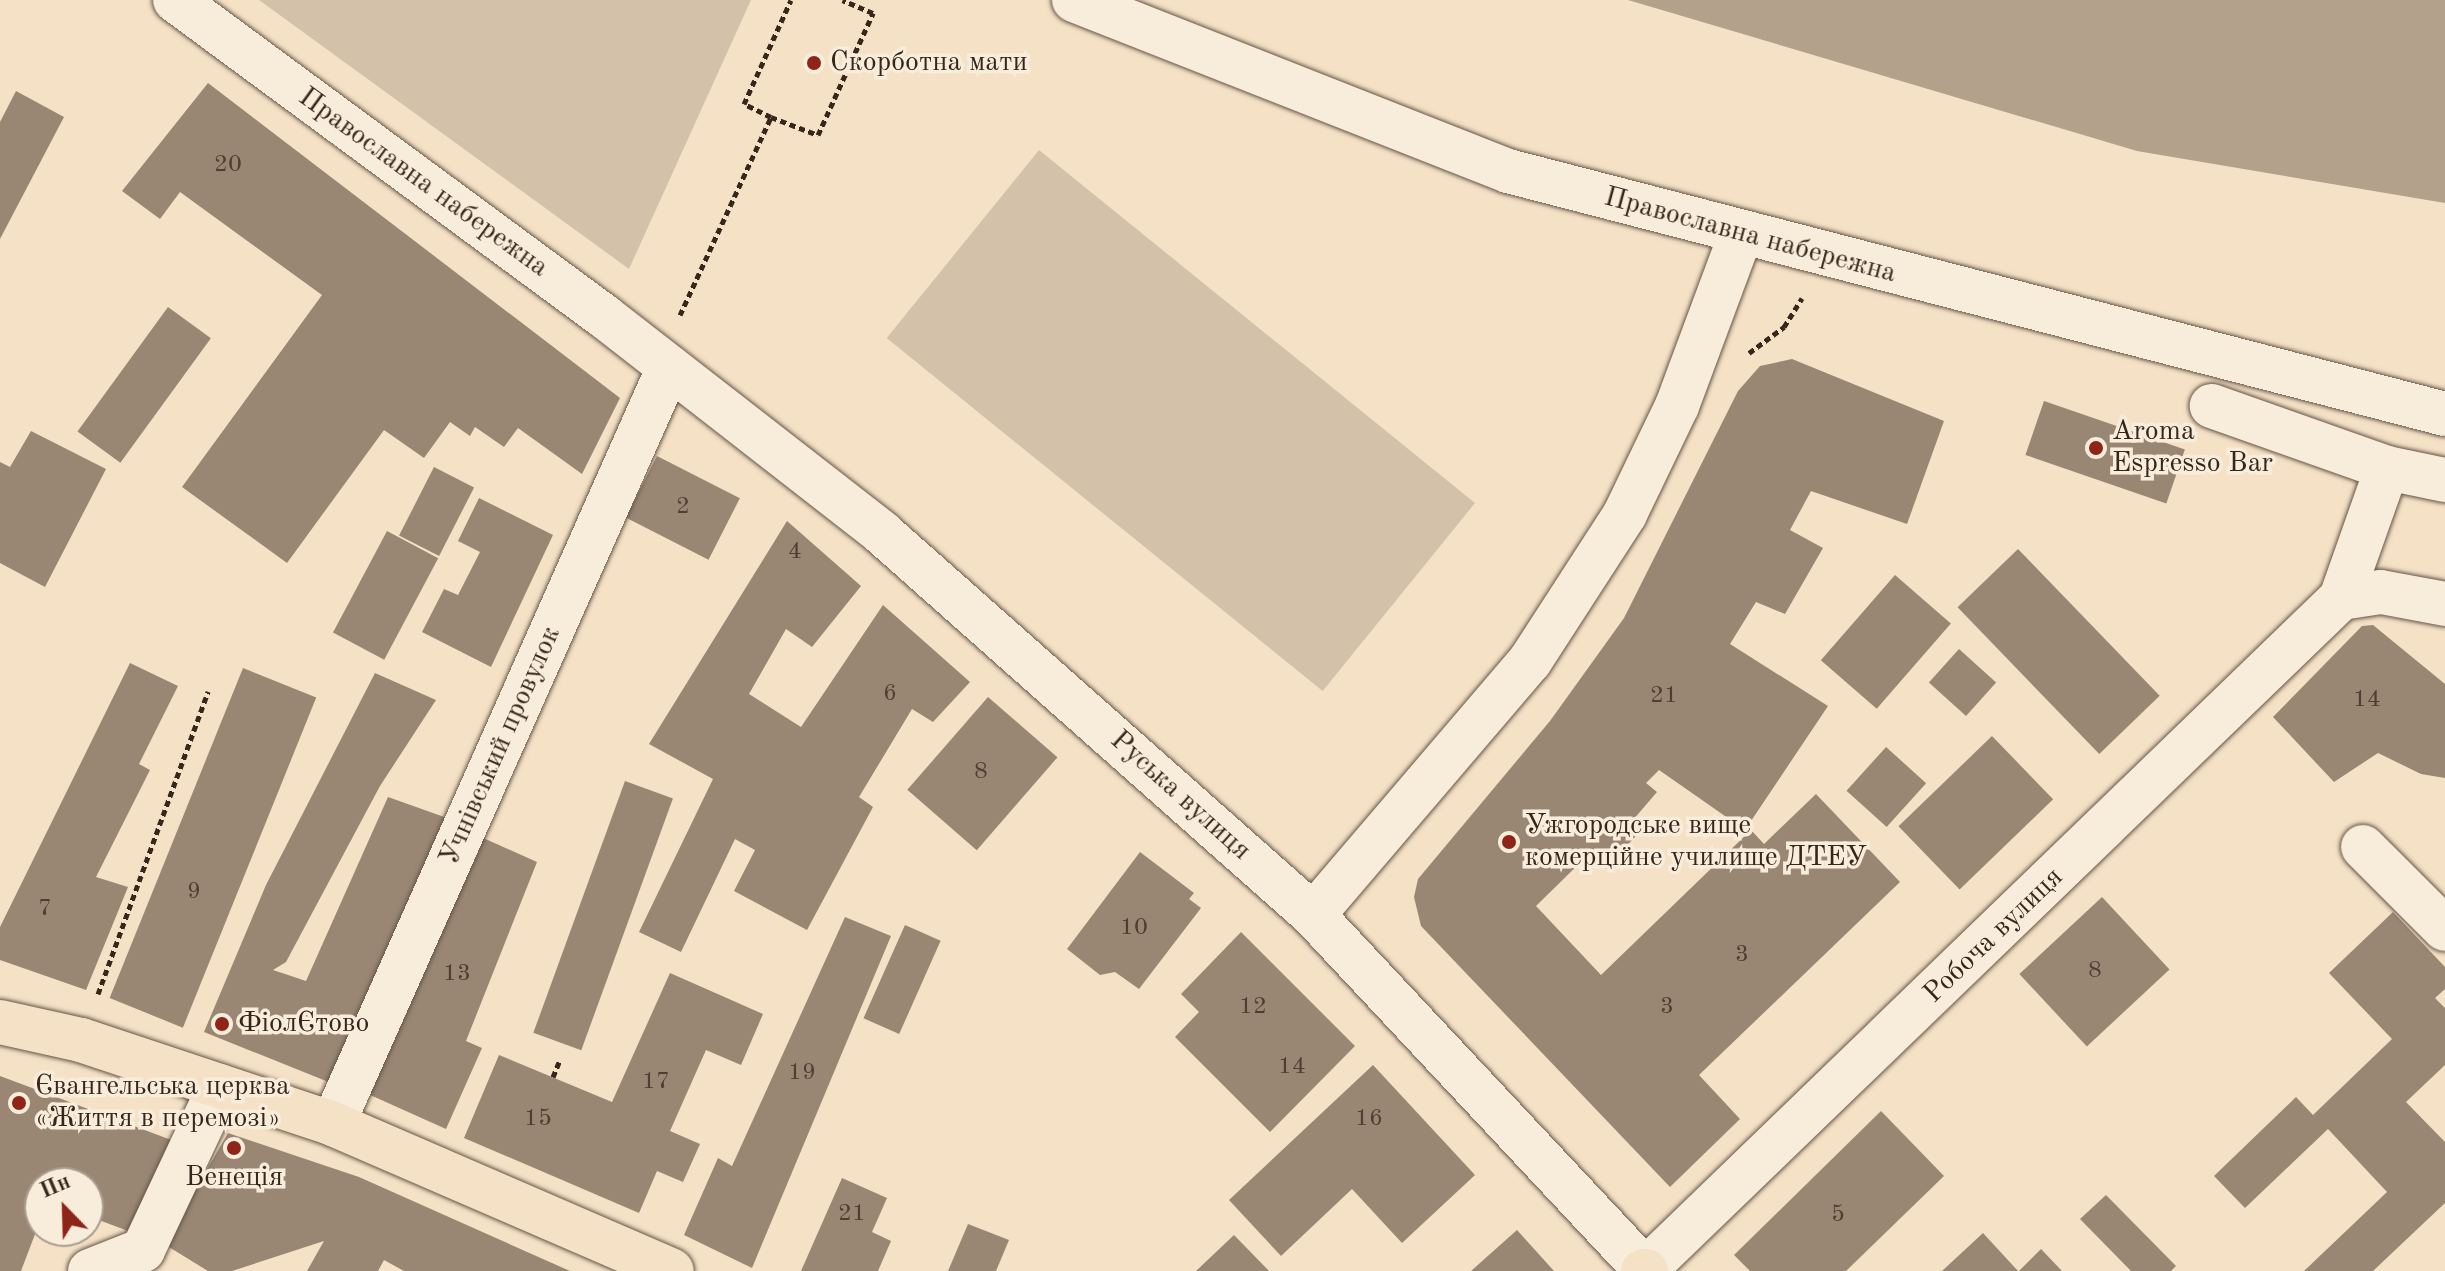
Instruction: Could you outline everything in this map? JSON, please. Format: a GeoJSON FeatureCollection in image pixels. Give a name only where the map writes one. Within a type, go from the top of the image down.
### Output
{"type":"FeatureCollection","features":[{"type":"Feature","properties":{"kind":"main road"},"geometry":{"type":"LineString","coordinates":[[0,1022],[81,1040],[333,1124],[672,1271]]}},
{"type":"Feature","properties":{"kind":"street","name":"Православна набережна"},"geometry":{"type":"LineString","coordinates":[[175,0],[665,364]]}},
{"type":"Feature","properties":{"kind":"street","name":"Православна набережна"},"geometry":{"type":"LineString","coordinates":[[1074,0],[1508,171],[1741,234],[2445,414]]}},
{"type":"Feature","properties":{"kind":"street"},"geometry":{"type":"LineString","coordinates":[[1313,915],[1530,661],[1625,514],[1677,406],[1741,234]]}},
{"type":"Feature","properties":{"kind":"street","name":"Руська вулиця"},"geometry":{"type":"LineString","coordinates":[[665,364],[882,533],[1313,915],[1645,1271]]}},
{"type":"Feature","properties":{"kind":"street","name":"Учнівський провулок"},"geometry":{"type":"LineString","coordinates":[[333,1124],[665,364]]}},
{"type":"Feature","properties":{"kind":"street"},"geometry":{"type":"LineString","coordinates":[[2212,406],[2387,468],[2445,480]]}},
{"type":"Feature","properties":{"kind":"street"},"geometry":{"type":"LineString","coordinates":[[2387,468],[2341,598],[2381,592],[2445,604]]}},
{"type":"Feature","properties":{"kind":"street","name":"Робоча вулиця"},"geometry":{"type":"LineString","coordinates":[[1645,1271],[2341,598]]}},
{"type":"Feature","properties":{"kind":"street"},"geometry":{"type":"LineString","coordinates":[[2363,847],[2445,929]]}},
{"type":"Feature","properties":{"kind":"street"},"geometry":{"type":"LineString","coordinates":[[90,1271],[143,1250],[220,1086]]}},
{"type":"Feature","properties":{"kind":"path"},"geometry":{"type":"LineString","coordinates":[[791,0],[744,104],[818,135],[873,13],[843,0]]}},
{"type":"Feature","properties":{"kind":"path"},"geometry":{"type":"LineString","coordinates":[[665,364],[771,117]]}},
{"type":"Feature","properties":{"kind":"path"},"geometry":{"type":"LineString","coordinates":[[95,1004],[208,691]]}},
{"type":"Feature","properties":{"kind":"path"},"geometry":{"type":"LineString","coordinates":[[553,1077],[560,1060]]}},
{"type":"Feature","properties":{"kind":"shaded area"},"geometry":{"type":"Polygon","coordinates":[[[259,0],[751,0],[629,269],[259,0]]]}},
{"type":"Feature","properties":{"kind":"shaded area"},"geometry":{"type":"Polygon","coordinates":[[[1628,0],[2445,0],[2445,203],[2137,151],[1628,0]]]}},
{"type":"Feature","properties":{"kind":"shaded area"},"geometry":{"type":"Polygon","coordinates":[[[1039,150],[1475,503],[1323,691],[887,338],[1039,150]]]}},
{"type":"Feature","properties":{"kind":"building"},"geometry":{"type":"Polygon","coordinates":[[[208,83],[620,398],[582,474],[518,428],[504,447],[475,427],[470,436],[450,422],[424,458],[384,430],[287,563],[182,487],[322,295],[180,192],[160,219],[122,191],[208,83]]]}},
{"type":"Feature","properties":{"kind":"building"},"geometry":{"type":"Polygon","coordinates":[[[16,91],[64,117],[0,239],[0,122],[16,91]]]}},
{"type":"Feature","properties":{"kind":"building"},"geometry":{"type":"Polygon","coordinates":[[[168,307],[211,338],[120,463],[77,432],[168,307]]]}},
{"type":"Feature","properties":{"kind":"building"},"geometry":{"type":"Polygon","coordinates":[[[1792,359],[1944,421],[1907,524],[1811,491],[1790,530],[1823,548],[1785,614],[1756,602],[1730,644],[1828,706],[1745,830],[1659,770],[1646,783],[1657,792],[1633,820],[1643,828],[1606,869],[1588,855],[1536,906],[1601,975],[1751,830],[1764,844],[1816,794],[1900,882],[1699,1075],[1740,1119],[1670,1187],[1421,926],[1414,897],[1418,879],[1550,721],[1624,618],[1738,391],[1760,366],[1792,359]]]}},
{"type":"Feature","properties":{"kind":"building"},"geometry":{"type":"Polygon","coordinates":[[[2044,401],[2185,450],[2166,503],[2025,455],[2044,401]]]}},
{"type":"Feature","properties":{"kind":"building"},"geometry":{"type":"Polygon","coordinates":[[[31,431],[106,469],[45,587],[0,563],[0,462],[10,467],[31,431]]]}},
{"type":"Feature","properties":{"kind":"building"},"geometry":{"type":"Polygon","coordinates":[[[657,456],[740,498],[709,560],[626,517],[657,456]]]}},
{"type":"Feature","properties":{"kind":"building"},"geometry":{"type":"Polygon","coordinates":[[[434,467],[474,487],[439,556],[399,536],[434,467]]]}},
{"type":"Feature","properties":{"kind":"building"},"geometry":{"type":"Polygon","coordinates":[[[479,498],[553,535],[491,667],[422,632],[444,589],[458,595],[480,552],[458,541],[479,498]]]}},
{"type":"Feature","properties":{"kind":"building"},"geometry":{"type":"Polygon","coordinates":[[[787,521],[861,586],[812,647],[786,629],[749,694],[801,727],[883,605],[970,682],[933,722],[912,709],[859,797],[873,807],[807,930],[734,891],[755,850],[735,839],[681,952],[639,932],[713,779],[649,744],[787,521]]]}},
{"type":"Feature","properties":{"kind":"building"},"geometry":{"type":"Polygon","coordinates":[[[387,531],[438,558],[384,660],[333,633],[387,531]]]}},
{"type":"Feature","properties":{"kind":"building"},"geometry":{"type":"Polygon","coordinates":[[[2018,549],[2160,696],[2099,754],[1958,607],[2018,549]]]}},
{"type":"Feature","properties":{"kind":"building"},"geometry":{"type":"Polygon","coordinates":[[[1895,575],[1951,624],[1877,709],[1821,660],[1895,575]]]}},
{"type":"Feature","properties":{"kind":"building"},"geometry":{"type":"Polygon","coordinates":[[[2373,625],[2445,684],[2445,778],[2421,774],[2378,753],[2334,782],[2273,717],[2362,626],[2373,625]]]}},
{"type":"Feature","properties":{"kind":"building"},"geometry":{"type":"Polygon","coordinates":[[[1959,649],[1996,682],[1966,716],[1929,682],[1959,649]]]}},
{"type":"Feature","properties":{"kind":"building"},"geometry":{"type":"Polygon","coordinates":[[[130,663],[178,686],[139,764],[150,770],[96,877],[128,887],[86,990],[0,960],[0,927],[130,663]]]}},
{"type":"Feature","properties":{"kind":"building"},"geometry":{"type":"Polygon","coordinates":[[[243,668],[316,698],[183,1028],[110,998],[243,668]]]}},
{"type":"Feature","properties":{"kind":"building"},"geometry":{"type":"Polygon","coordinates":[[[375,673],[436,700],[380,786],[286,962],[273,970],[306,981],[388,797],[447,818],[331,1083],[204,1032],[266,885],[375,673]]]}},
{"type":"Feature","properties":{"kind":"building"},"geometry":{"type":"Polygon","coordinates":[[[988,697],[1057,757],[977,850],[907,790],[988,697]]]}},
{"type":"Feature","properties":{"kind":"building"},"geometry":{"type":"Polygon","coordinates":[[[1992,736],[2053,799],[1960,890],[1898,826],[1992,736]]]}},
{"type":"Feature","properties":{"kind":"building"},"geometry":{"type":"Polygon","coordinates":[[[1886,747],[1926,783],[1887,827],[1847,791],[1886,747]]]}},
{"type":"Feature","properties":{"kind":"building"},"geometry":{"type":"Polygon","coordinates":[[[625,781],[673,798],[581,1050],[533,1033],[625,781]]]}},
{"type":"Feature","properties":{"kind":"building"},"geometry":{"type":"Polygon","coordinates":[[[481,837],[537,862],[466,1041],[482,1048],[446,1129],[368,1094],[481,837]]]}},
{"type":"Feature","properties":{"kind":"building"},"geometry":{"type":"Polygon","coordinates":[[[1140,852],[1194,893],[1189,899],[1201,908],[1139,989],[1115,972],[1100,975],[1067,949],[1140,852]]]}},
{"type":"Feature","properties":{"kind":"building"},"geometry":{"type":"Polygon","coordinates":[[[2102,897],[2170,969],[2087,1046],[2019,974],[2102,897]]]}},
{"type":"Feature","properties":{"kind":"building"},"geometry":{"type":"Polygon","coordinates":[[[2393,912],[2445,967],[2445,989],[2435,998],[2445,1008],[2445,1065],[2406,1102],[2445,1142],[2445,1203],[2373,1271],[2304,1271],[2387,1192],[2328,1129],[2245,1208],[2214,1176],[2296,1097],[2313,1115],[2392,1039],[2329,973],[2393,912]]]}},
{"type":"Feature","properties":{"kind":"building"},"geometry":{"type":"Polygon","coordinates":[[[845,917],[891,936],[752,1268],[684,1235],[718,1158],[732,1166],[845,917]]]}},
{"type":"Feature","properties":{"kind":"building"},"geometry":{"type":"Polygon","coordinates":[[[905,925],[941,941],[899,1034],[864,1018],[905,925]]]}},
{"type":"Feature","properties":{"kind":"building"},"geometry":{"type":"Polygon","coordinates":[[[1241,932],[1355,1046],[1270,1132],[1175,1037],[1199,1012],[1181,994],[1241,932]]]}},
{"type":"Feature","properties":{"kind":"building"},"geometry":{"type":"Polygon","coordinates":[[[670,973],[763,1014],[741,1065],[706,1050],[670,1131],[700,1144],[683,1182],[657,1171],[639,1213],[464,1138],[499,1055],[612,1102],[670,973]]]}},
{"type":"Feature","properties":{"kind":"building"},"geometry":{"type":"Polygon","coordinates":[[[1373,1065],[1475,1175],[1402,1243],[1352,1189],[1281,1256],[1229,1200],[1373,1065]]]}},
{"type":"Feature","properties":{"kind":"building"},"geometry":{"type":"Polygon","coordinates":[[[0,1076],[174,1141],[139,1235],[104,1222],[104,1167],[24,1167],[24,1247],[30,1247],[21,1271],[0,1271],[0,1076]]]}},
{"type":"Feature","properties":{"kind":"building"},"geometry":{"type":"Polygon","coordinates":[[[1881,1111],[1944,1176],[1846,1271],[1750,1271],[1734,1255],[1881,1111]]]}},
{"type":"Feature","properties":{"kind":"building"},"geometry":{"type":"Polygon","coordinates":[[[228,1133],[359,1177],[570,1271],[404,1271],[384,1260],[378,1271],[307,1271],[324,1241],[232,1271],[208,1271],[164,1244],[228,1133]]]}},
{"type":"Feature","properties":{"kind":"building"},"geometry":{"type":"Polygon","coordinates":[[[842,1178],[887,1198],[872,1232],[891,1241],[878,1271],[801,1271],[842,1178]]]}},
{"type":"Feature","properties":{"kind":"building"},"geometry":{"type":"Polygon","coordinates":[[[2106,1195],[2176,1266],[2171,1271],[2131,1271],[2080,1219],[2106,1195]]]}},
{"type":"Feature","properties":{"kind":"building"},"geometry":{"type":"Polygon","coordinates":[[[968,1224],[1009,1240],[996,1271],[948,1271],[968,1224]]]}},
{"type":"Feature","properties":{"kind":"building"},"geometry":{"type":"Polygon","coordinates":[[[1517,1230],[1554,1271],[1471,1271],[1517,1230]]]}},
{"type":"Feature","properties":{"kind":"building"},"geometry":{"type":"Polygon","coordinates":[[[1983,1233],[2018,1271],[1942,1271],[1983,1233]]]}},
{"type":"Feature","properties":{"kind":"building"},"geometry":{"type":"Polygon","coordinates":[[[1234,1235],[1269,1271],[1196,1271],[1234,1235]]]}},
{"type":"Feature","properties":{"kind":"building"},"geometry":{"type":"Polygon","coordinates":[[[2041,1249],[2062,1271],[2019,1271],[2041,1249]]]}},
{"type":"Feature","properties":{"kind":"place","name":"Скорботна мати"},"geometry":{"type":"Point","coordinates":[814,63]}},
{"type":"Feature","properties":{"kind":"place","name":"Aroma Espresso Bar"},"geometry":{"type":"Point","coordinates":[2096,448]}},
{"type":"Feature","properties":{"kind":"place","name":"Ужгородське вище комерційне училище ДТЕУ"},"geometry":{"type":"Point","coordinates":[1509,842]}},
{"type":"Feature","properties":{"kind":"place","name":"ФіолЄтово"},"geometry":{"type":"Point","coordinates":[222,1024]}},
{"type":"Feature","properties":{"kind":"place","name":"Євангельська церква «Життя в перемозі»"},"geometry":{"type":"Point","coordinates":[19,1103]}},
{"type":"Feature","properties":{"kind":"place","name":"Венеція"},"geometry":{"type":"Point","coordinates":[234,1148]}}]}
